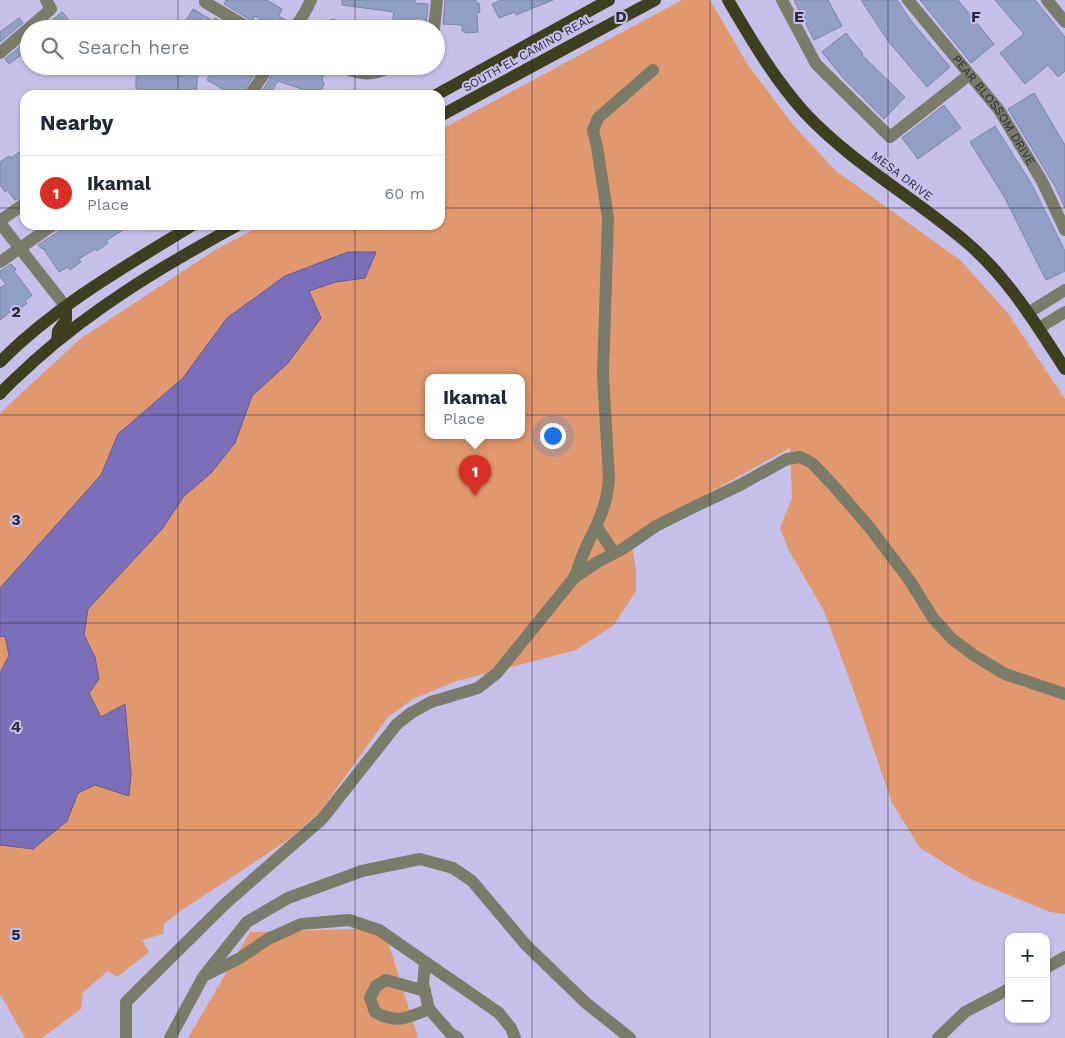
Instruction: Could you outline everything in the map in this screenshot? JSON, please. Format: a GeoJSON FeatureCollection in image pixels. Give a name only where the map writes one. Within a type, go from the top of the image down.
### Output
{"type":"FeatureCollection","features":[{"type":"Feature","properties":{"kind":"main road","name":"SOUTH EL CAMINO REAL"},"geometry":{"type":"LineString","coordinates":[[445,90],[609,0]]}},
{"type":"Feature","properties":{"kind":"main road","name":"SOUTH EL CAMINO REAL"},"geometry":{"type":"LineString","coordinates":[[445,113],[655,0]]}},
{"type":"Feature","properties":{"kind":"main road","name":"MESA DRIVE"},"geometry":{"type":"LineString","coordinates":[[728,0],[764,61],[805,112],[844,149],[966,242],[1006,283],[1039,328],[1065,369]]}},
{"type":"Feature","properties":{"kind":"main road"},"geometry":{"type":"LineString","coordinates":[[0,362],[19,343],[83,294],[183,230]]}},
{"type":"Feature","properties":{"kind":"main road"},"geometry":{"type":"LineString","coordinates":[[0,394],[57,341],[93,313],[145,279],[229,230]]}},
{"type":"Feature","properties":{"kind":"main road"},"geometry":{"type":"LineString","coordinates":[[57,341],[58,332],[66,320],[66,307]]}},
{"type":"Feature","properties":{"kind":"street"},"geometry":{"type":"LineString","coordinates":[[38,20],[51,9],[46,0]]}},
{"type":"Feature","properties":{"kind":"street"},"geometry":{"type":"LineString","coordinates":[[300,20],[311,0]]}},
{"type":"Feature","properties":{"kind":"street"},"geometry":{"type":"LineString","coordinates":[[435,20],[437,0]]}},
{"type":"Feature","properties":{"kind":"street"},"geometry":{"type":"LineString","coordinates":[[782,0],[816,64],[890,137],[969,75]]}},
{"type":"Feature","properties":{"kind":"street","name":"PEAR BLOSSOM DRIVE"},"geometry":{"type":"LineString","coordinates":[[908,0],[999,110],[1042,181],[1065,230]]}},
{"type":"Feature","properties":{"kind":"street"},"geometry":{"type":"LineString","coordinates":[[1047,0],[1065,22]]}},
{"type":"Feature","properties":{"kind":"street"},"geometry":{"type":"LineString","coordinates":[[205,2],[235,20]]}},
{"type":"Feature","properties":{"kind":"street"},"geometry":{"type":"LineString","coordinates":[[0,53],[20,36]]}},
{"type":"Feature","properties":{"kind":"street"},"geometry":{"type":"LineString","coordinates":[[574,578],[586,546],[597,526],[608,494],[609,479],[602,374],[608,218],[593,130],[598,118],[653,70]]}},
{"type":"Feature","properties":{"kind":"street"},"geometry":{"type":"LineString","coordinates":[[253,90],[263,75]]}},
{"type":"Feature","properties":{"kind":"street"},"geometry":{"type":"LineString","coordinates":[[20,207],[0,222],[66,307]]}},
{"type":"Feature","properties":{"kind":"street"},"geometry":{"type":"LineString","coordinates":[[0,262],[45,230]]}},
{"type":"Feature","properties":{"kind":"street"},"geometry":{"type":"LineString","coordinates":[[1028,313],[1065,290]]}},
{"type":"Feature","properties":{"kind":"street"},"geometry":{"type":"LineString","coordinates":[[1039,328],[1065,312]]}},
{"type":"Feature","properties":{"kind":"street"},"geometry":{"type":"LineString","coordinates":[[126,1038],[126,1002],[224,904],[322,819],[397,724],[411,713],[431,702],[478,688],[497,672],[574,578],[596,563],[656,526],[740,485],[787,459],[800,457],[812,463],[832,484],[870,528],[910,581],[933,618],[952,639],[975,656],[1005,674],[1065,694]]}},
{"type":"Feature","properties":{"kind":"street"},"geometry":{"type":"LineString","coordinates":[[597,526],[614,553]]}},
{"type":"Feature","properties":{"kind":"street"},"geometry":{"type":"LineString","coordinates":[[170,1038],[203,977],[247,922],[288,898],[362,871],[420,859],[453,868],[472,881],[526,946],[586,1004],[630,1038]]}},
{"type":"Feature","properties":{"kind":"street"},"geometry":{"type":"LineString","coordinates":[[203,977],[240,958],[268,939],[301,924],[349,920],[379,930],[425,964],[499,1013],[511,1028],[514,1038]]}},
{"type":"Feature","properties":{"kind":"street"},"geometry":{"type":"LineString","coordinates":[[1050,966],[1065,957]]}},
{"type":"Feature","properties":{"kind":"street"},"geometry":{"type":"LineString","coordinates":[[425,964],[423,984],[429,1009],[458,1038]]}},
{"type":"Feature","properties":{"kind":"street"},"geometry":{"type":"LineString","coordinates":[[425,991],[386,980],[376,986],[370,998],[375,1012],[386,1018],[407,1018],[429,1009]]}},
{"type":"Feature","properties":{"kind":"street"},"geometry":{"type":"LineString","coordinates":[[938,1038],[965,1012],[1005,991]]}},
{"type":"Feature","properties":{"kind":"shaded area"},"geometry":{"type":"Polygon","coordinates":[[[682,0],[710,0],[748,65],[794,126],[836,171],[960,260],[1007,312],[1065,399],[1065,914],[1050,912],[970,879],[920,848],[892,803],[824,611],[788,549],[780,528],[792,498],[790,448],[630,537],[636,569],[636,591],[614,625],[576,650],[457,681],[413,699],[388,717],[319,813],[288,840],[179,912],[164,924],[163,934],[142,940],[149,952],[117,977],[108,971],[83,992],[81,1009],[42,1038],[25,1038],[0,994],[0,413],[80,339],[215,250],[253,230],[445,230],[445,127],[682,0]]]}},
{"type":"Feature","properties":{"kind":"shaded area"},"geometry":{"type":"Polygon","coordinates":[[[348,252],[376,252],[365,278],[336,282],[309,291],[321,318],[288,363],[252,396],[235,443],[211,473],[184,496],[162,529],[88,609],[84,635],[95,657],[99,679],[89,693],[101,717],[125,704],[131,774],[129,796],[95,785],[78,793],[67,821],[33,849],[0,845],[0,673],[9,655],[5,636],[0,637],[0,588],[101,475],[118,434],[183,378],[227,318],[285,276],[348,252]]]}},
{"type":"Feature","properties":{"kind":"shaded area"},"geometry":{"type":"Polygon","coordinates":[[[384,928],[418,1038],[188,1038],[250,932],[384,928]]]}},
{"type":"Feature","properties":{"kind":"building"},"geometry":{"type":"Polygon","coordinates":[[[226,0],[267,0],[282,9],[279,16],[286,20],[261,20],[255,16],[250,20],[224,4],[226,0]]]}},
{"type":"Feature","properties":{"kind":"building"},"geometry":{"type":"Polygon","coordinates":[[[342,0],[415,0],[415,3],[428,4],[427,20],[393,20],[394,12],[342,5],[342,0]]]}},
{"type":"Feature","properties":{"kind":"building"},"geometry":{"type":"Polygon","coordinates":[[[445,0],[476,0],[476,3],[479,3],[480,12],[477,13],[478,32],[465,33],[465,31],[462,31],[462,25],[445,24],[445,20],[443,20],[445,0]]]}},
{"type":"Feature","properties":{"kind":"building"},"geometry":{"type":"Polygon","coordinates":[[[501,0],[553,0],[516,15],[515,12],[499,18],[492,4],[501,0]]]}},
{"type":"Feature","properties":{"kind":"building"},"geometry":{"type":"Polygon","coordinates":[[[794,0],[828,0],[842,26],[814,40],[794,0]]]}},
{"type":"Feature","properties":{"kind":"building"},"geometry":{"type":"Polygon","coordinates":[[[861,0],[897,0],[912,22],[950,67],[927,87],[888,41],[861,0]]]}},
{"type":"Feature","properties":{"kind":"building"},"geometry":{"type":"Polygon","coordinates":[[[920,0],[958,0],[994,44],[971,63],[920,0]]]}},
{"type":"Feature","properties":{"kind":"building"},"geometry":{"type":"Polygon","coordinates":[[[995,0],[1035,0],[1065,37],[1065,71],[1058,77],[1048,65],[1025,84],[1000,53],[1024,34],[995,0]]]}},
{"type":"Feature","properties":{"kind":"building"},"geometry":{"type":"Polygon","coordinates":[[[193,9],[211,20],[186,20],[193,9]]]}},
{"type":"Feature","properties":{"kind":"building"},"geometry":{"type":"Polygon","coordinates":[[[62,12],[68,19],[67,20],[52,20],[62,12]]]}},
{"type":"Feature","properties":{"kind":"building"},"geometry":{"type":"Polygon","coordinates":[[[19,18],[21,20],[20,25],[0,42],[0,32],[19,18]]]}},
{"type":"Feature","properties":{"kind":"building"},"geometry":{"type":"Polygon","coordinates":[[[846,33],[862,55],[905,97],[884,119],[844,79],[822,52],[846,33]]]}},
{"type":"Feature","properties":{"kind":"building"},"geometry":{"type":"Polygon","coordinates":[[[20,46],[20,56],[9,64],[5,59],[20,46]]]}},
{"type":"Feature","properties":{"kind":"building"},"geometry":{"type":"Polygon","coordinates":[[[136,75],[198,75],[196,90],[136,89],[136,75]]]}},
{"type":"Feature","properties":{"kind":"building"},"geometry":{"type":"Polygon","coordinates":[[[210,75],[254,75],[245,90],[224,90],[207,80],[210,75]]]}},
{"type":"Feature","properties":{"kind":"building"},"geometry":{"type":"Polygon","coordinates":[[[272,75],[323,75],[322,80],[324,84],[321,90],[302,90],[278,81],[272,90],[263,90],[272,75]]]}},
{"type":"Feature","properties":{"kind":"building"},"geometry":{"type":"Polygon","coordinates":[[[1034,93],[1065,145],[1065,208],[1056,188],[1008,109],[1034,93]]]}},
{"type":"Feature","properties":{"kind":"building"},"geometry":{"type":"Polygon","coordinates":[[[944,105],[961,128],[918,159],[902,138],[944,105]]]}},
{"type":"Feature","properties":{"kind":"building"},"geometry":{"type":"Polygon","coordinates":[[[995,126],[1031,183],[1065,251],[1065,271],[1046,280],[1005,198],[970,142],[995,126]]]}},
{"type":"Feature","properties":{"kind":"building"},"geometry":{"type":"Polygon","coordinates":[[[20,152],[20,198],[15,200],[0,185],[0,162],[9,156],[11,158],[20,152]]]}},
{"type":"Feature","properties":{"kind":"building"},"geometry":{"type":"Polygon","coordinates":[[[59,230],[122,230],[106,241],[108,243],[97,251],[95,249],[79,259],[81,262],[70,270],[68,267],[59,272],[43,248],[38,245],[59,230]]]}},
{"type":"Feature","properties":{"kind":"building"},"geometry":{"type":"Polygon","coordinates":[[[11,264],[32,295],[25,301],[27,303],[16,312],[14,309],[0,320],[0,288],[6,284],[0,277],[0,271],[11,264]]]}},
{"type":"Feature","properties":{"kind":"place","name":"Ikamal"},"geometry":{"type":"Point","coordinates":[475,496]}}]}
